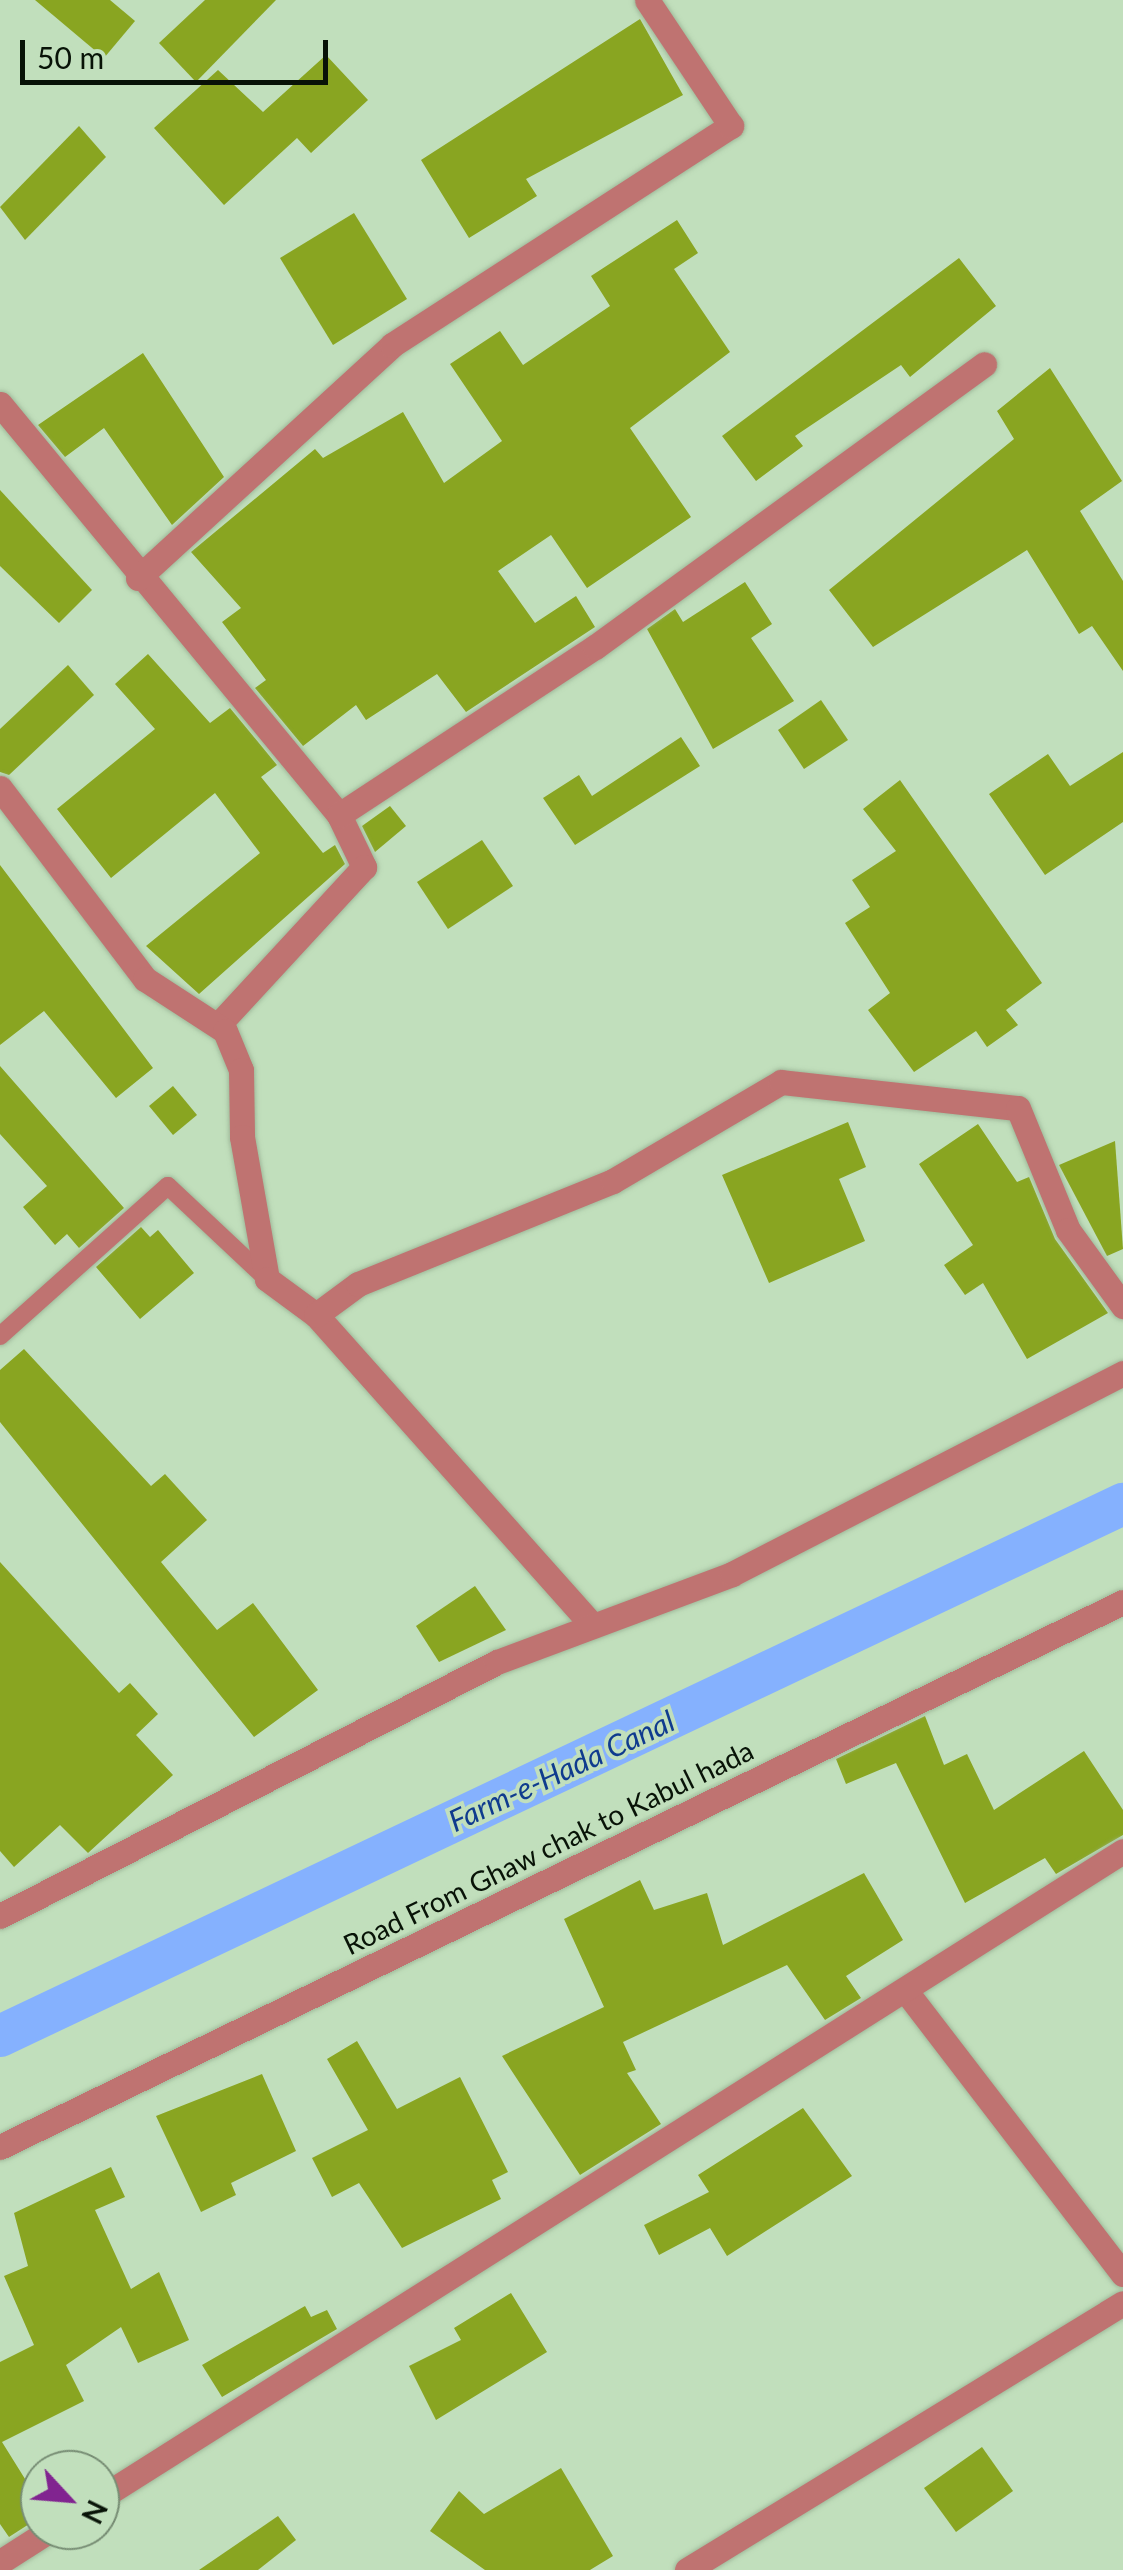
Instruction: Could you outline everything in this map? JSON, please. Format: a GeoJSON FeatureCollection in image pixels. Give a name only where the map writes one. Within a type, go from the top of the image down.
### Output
{"type":"FeatureCollection","features":[{"type":"Feature","properties":{"kind":"street"},"geometry":{"type":"LineString","coordinates":[[138,578],[392,345],[731,126],[648,0]]}},
{"type":"Feature","properties":{"kind":"street"},"geometry":{"type":"LineString","coordinates":[[338,815],[595,647],[984,364]]}},
{"type":"Feature","properties":{"kind":"street"},"geometry":{"type":"LineString","coordinates":[[0,404],[138,578],[338,815],[364,868],[219,1024]]}},
{"type":"Feature","properties":{"kind":"street"},"geometry":{"type":"LineString","coordinates":[[1,791],[144,979],[219,1024],[242,1070],[242,1137],[267,1279],[316,1315],[594,1626]]}},
{"type":"Feature","properties":{"kind":"street"},"geometry":{"type":"LineString","coordinates":[[316,1315],[358,1284],[613,1181],[781,1082],[1018,1108],[1068,1230],[1123,1306]]}},
{"type":"Feature","properties":{"kind":"street"},"geometry":{"type":"LineString","coordinates":[[0,1916],[497,1662],[732,1574],[1123,1373]]}},
{"type":"Feature","properties":{"kind":"street","name":"Road From Ghaw chak to Kabul hada"},"geometry":{"type":"LineString","coordinates":[[0,2146],[1123,1602]]}},
{"type":"Feature","properties":{"kind":"street"},"geometry":{"type":"LineString","coordinates":[[120,2485],[1123,1851]]}},
{"type":"Feature","properties":{"kind":"street"},"geometry":{"type":"LineString","coordinates":[[905,1990],[1123,2274]]}},
{"type":"Feature","properties":{"kind":"street"},"geometry":{"type":"LineString","coordinates":[[686,2570],[1123,2303]]}},
{"type":"Feature","properties":{"kind":"lane"},"geometry":{"type":"LineString","coordinates":[[0,1336],[168,1186],[267,1279]]}},
{"type":"Feature","properties":{"kind":"building"},"geometry":{"type":"Polygon","coordinates":[[[35,0],[110,0],[135,21],[104,58],[35,0]]]}},
{"type":"Feature","properties":{"kind":"building"},"geometry":{"type":"Polygon","coordinates":[[[205,0],[276,0],[196,82],[159,43],[205,0]]]}},
{"type":"Feature","properties":{"kind":"building"},"geometry":{"type":"Polygon","coordinates":[[[640,19],[683,95],[526,179],[537,196],[469,238],[421,160],[640,19]]]}},
{"type":"Feature","properties":{"kind":"building"},"geometry":{"type":"Polygon","coordinates":[[[326,55],[368,100],[311,153],[297,138],[224,205],[154,128],[218,70],[263,112],[326,55]]]}},
{"type":"Feature","properties":{"kind":"building"},"geometry":{"type":"Polygon","coordinates":[[[79,126],[106,157],[25,240],[0,207],[79,126]]]}},
{"type":"Feature","properties":{"kind":"building"},"geometry":{"type":"Polygon","coordinates":[[[354,213],[407,299],[333,345],[280,258],[354,213]]]}},
{"type":"Feature","properties":{"kind":"building"},"geometry":{"type":"Polygon","coordinates":[[[677,220],[698,253],[674,269],[730,352],[630,428],[691,517],[587,588],[551,535],[498,571],[535,623],[576,596],[595,627],[466,712],[437,674],[366,720],[356,705],[303,746],[255,688],[266,680],[222,622],[241,608],[191,552],[315,449],[323,458],[403,412],[444,483],[502,441],[450,364],[500,331],[523,365],[610,306],[591,276],[677,220]]]}},
{"type":"Feature","properties":{"kind":"building"},"geometry":{"type":"Polygon","coordinates":[[[959,258],[996,306],[910,377],[901,365],[795,436],[803,446],[756,481],[722,436],[959,258]]]}},
{"type":"Feature","properties":{"kind":"building"},"geometry":{"type":"Polygon","coordinates":[[[143,353],[224,477],[172,525],[104,428],[65,457],[38,425],[143,353]]]}},
{"type":"Feature","properties":{"kind":"building"},"geometry":{"type":"Polygon","coordinates":[[[1050,368],[1122,481],[1080,511],[1123,581],[1123,671],[1092,626],[1079,634],[1027,550],[873,647],[829,590],[1014,439],[997,411],[1050,368]]]}},
{"type":"Feature","properties":{"kind":"building"},"geometry":{"type":"Polygon","coordinates":[[[0,490],[92,590],[59,623],[0,566],[0,490]]]}},
{"type":"Feature","properties":{"kind":"building"},"geometry":{"type":"Polygon","coordinates":[[[745,582],[772,624],[751,638],[794,701],[713,749],[647,629],[675,609],[683,622],[745,582]]]}},
{"type":"Feature","properties":{"kind":"building"},"geometry":{"type":"Polygon","coordinates":[[[148,654],[210,723],[230,708],[277,765],[261,777],[323,853],[335,845],[345,864],[199,994],[146,946],[260,853],[215,793],[111,878],[57,809],[155,729],[115,684],[148,654]]]}},
{"type":"Feature","properties":{"kind":"building"},"geometry":{"type":"Polygon","coordinates":[[[68,665],[94,695],[9,775],[0,772],[0,729],[68,665]]]}},
{"type":"Feature","properties":{"kind":"building"},"geometry":{"type":"Polygon","coordinates":[[[821,700],[848,740],[804,769],[778,730],[821,700]]]}},
{"type":"Feature","properties":{"kind":"building"},"geometry":{"type":"Polygon","coordinates":[[[681,737],[700,766],[575,845],[543,798],[579,775],[592,796],[681,737]]]}},
{"type":"Feature","properties":{"kind":"building"},"geometry":{"type":"Polygon","coordinates":[[[1123,752],[1123,822],[1045,875],[989,794],[1048,754],[1070,786],[1123,752]]]}},
{"type":"Feature","properties":{"kind":"building"},"geometry":{"type":"Polygon","coordinates":[[[900,780],[1042,983],[1006,1010],[1018,1025],[987,1047],[976,1031],[914,1072],[868,1010],[890,993],[845,923],[870,907],[852,880],[896,851],[863,809],[900,780]]]}},
{"type":"Feature","properties":{"kind":"building"},"geometry":{"type":"Polygon","coordinates":[[[390,806],[406,826],[375,852],[362,826],[390,806]]]}},
{"type":"Feature","properties":{"kind":"building"},"geometry":{"type":"Polygon","coordinates":[[[482,840],[513,886],[448,929],[417,882],[482,840]]]}},
{"type":"Feature","properties":{"kind":"building"},"geometry":{"type":"Polygon","coordinates":[[[0,865],[153,1068],[116,1098],[44,1011],[0,1045],[0,865]]]}},
{"type":"Feature","properties":{"kind":"building"},"geometry":{"type":"Polygon","coordinates":[[[0,1066],[124,1208],[79,1248],[67,1234],[55,1245],[23,1207],[47,1186],[0,1134],[0,1066]]]}},
{"type":"Feature","properties":{"kind":"building"},"geometry":{"type":"Polygon","coordinates":[[[173,1086],[197,1115],[173,1135],[149,1106],[173,1086]]]}},
{"type":"Feature","properties":{"kind":"building"},"geometry":{"type":"Polygon","coordinates":[[[848,1122],[866,1167],[839,1179],[865,1241],[769,1283],[722,1175],[848,1122]]]}},
{"type":"Feature","properties":{"kind":"building"},"geometry":{"type":"Polygon","coordinates":[[[978,1124],[1017,1182],[1029,1177],[1055,1239],[1108,1313],[1027,1359],[983,1283],[965,1295],[944,1265],[973,1245],[919,1164],[978,1124]]]}},
{"type":"Feature","properties":{"kind":"building"},"geometry":{"type":"Polygon","coordinates":[[[1115,1141],[1123,1249],[1107,1256],[1059,1165],[1115,1141]]]}},
{"type":"Feature","properties":{"kind":"building"},"geometry":{"type":"Polygon","coordinates":[[[141,1227],[150,1237],[158,1230],[194,1273],[140,1319],[96,1267],[141,1227]]]}},
{"type":"Feature","properties":{"kind":"building"},"geometry":{"type":"Polygon","coordinates":[[[24,1349],[151,1486],[165,1474],[207,1520],[161,1562],[217,1630],[253,1603],[318,1690],[254,1737],[0,1422],[0,1370],[24,1349]]]}},
{"type":"Feature","properties":{"kind":"building"},"geometry":{"type":"Polygon","coordinates":[[[0,1562],[119,1693],[130,1683],[158,1714],[136,1735],[173,1775],[88,1853],[60,1825],[14,1867],[0,1851],[0,1562]]]}},
{"type":"Feature","properties":{"kind":"building"},"geometry":{"type":"Polygon","coordinates":[[[475,1586],[506,1630],[439,1662],[416,1626],[475,1586]]]}},
{"type":"Feature","properties":{"kind":"building"},"geometry":{"type":"Polygon","coordinates":[[[925,1716],[944,1765],[967,1754],[994,1810],[1084,1751],[1123,1810],[1123,1835],[1056,1874],[1045,1858],[965,1903],[896,1763],[846,1784],[836,1759],[925,1716]]]}},
{"type":"Feature","properties":{"kind":"building"},"geometry":{"type":"Polygon","coordinates":[[[864,1873],[903,1940],[846,1976],[861,1998],[825,2020],[787,1965],[623,2042],[636,2070],[627,2073],[661,2124],[580,2175],[502,2056],[604,2007],[564,1919],[640,1880],[654,1910],[707,1893],[723,1945],[864,1873]]]}},
{"type":"Feature","properties":{"kind":"building"},"geometry":{"type":"Polygon","coordinates":[[[357,2041],[397,2109],[460,2077],[508,2172],[492,2180],[501,2199],[402,2248],[359,2183],[332,2197],[312,2158],[368,2130],[327,2059],[357,2041]]]}},
{"type":"Feature","properties":{"kind":"building"},"geometry":{"type":"Polygon","coordinates":[[[262,2074],[296,2151],[231,2183],[236,2195],[201,2212],[156,2116],[262,2074]]]}},
{"type":"Feature","properties":{"kind":"building"},"geometry":{"type":"Polygon","coordinates":[[[803,2108],[852,2176],[727,2256],[710,2228],[659,2255],[644,2225],[709,2192],[698,2175],[803,2108]]]}},
{"type":"Feature","properties":{"kind":"building"},"geometry":{"type":"Polygon","coordinates":[[[111,2167],[125,2197],[95,2210],[131,2289],[159,2272],[189,2340],[138,2363],[121,2327],[66,2365],[84,2401],[2,2442],[20,2471],[20,2530],[9,2537],[0,2524],[0,2362],[34,2345],[4,2276],[28,2266],[14,2213],[111,2167]]]}},
{"type":"Feature","properties":{"kind":"building"},"geometry":{"type":"Polygon","coordinates":[[[511,2293],[547,2352],[436,2420],[409,2366],[461,2340],[454,2328],[511,2293]]]}},
{"type":"Feature","properties":{"kind":"building"},"geometry":{"type":"Polygon","coordinates":[[[305,2306],[311,2317],[327,2310],[337,2329],[222,2397],[202,2365],[305,2306]]]}},
{"type":"Feature","properties":{"kind":"building"},"geometry":{"type":"Polygon","coordinates":[[[982,2447],[1013,2491],[956,2532],[924,2488],[982,2447]]]}},
{"type":"Feature","properties":{"kind":"building"},"geometry":{"type":"Polygon","coordinates":[[[561,2468],[613,2556],[590,2570],[485,2570],[430,2531],[459,2491],[484,2514],[561,2468]]]}},
{"type":"Feature","properties":{"kind":"building"},"geometry":{"type":"Polygon","coordinates":[[[278,2516],[296,2540],[258,2570],[199,2570],[278,2516]]]}},
{"type":"Feature","properties":{"kind":"waterway","name":"Farm-e-Hada Canal"},"geometry":{"type":"LineString","coordinates":[[0,2036],[1123,1504]]}}]}
